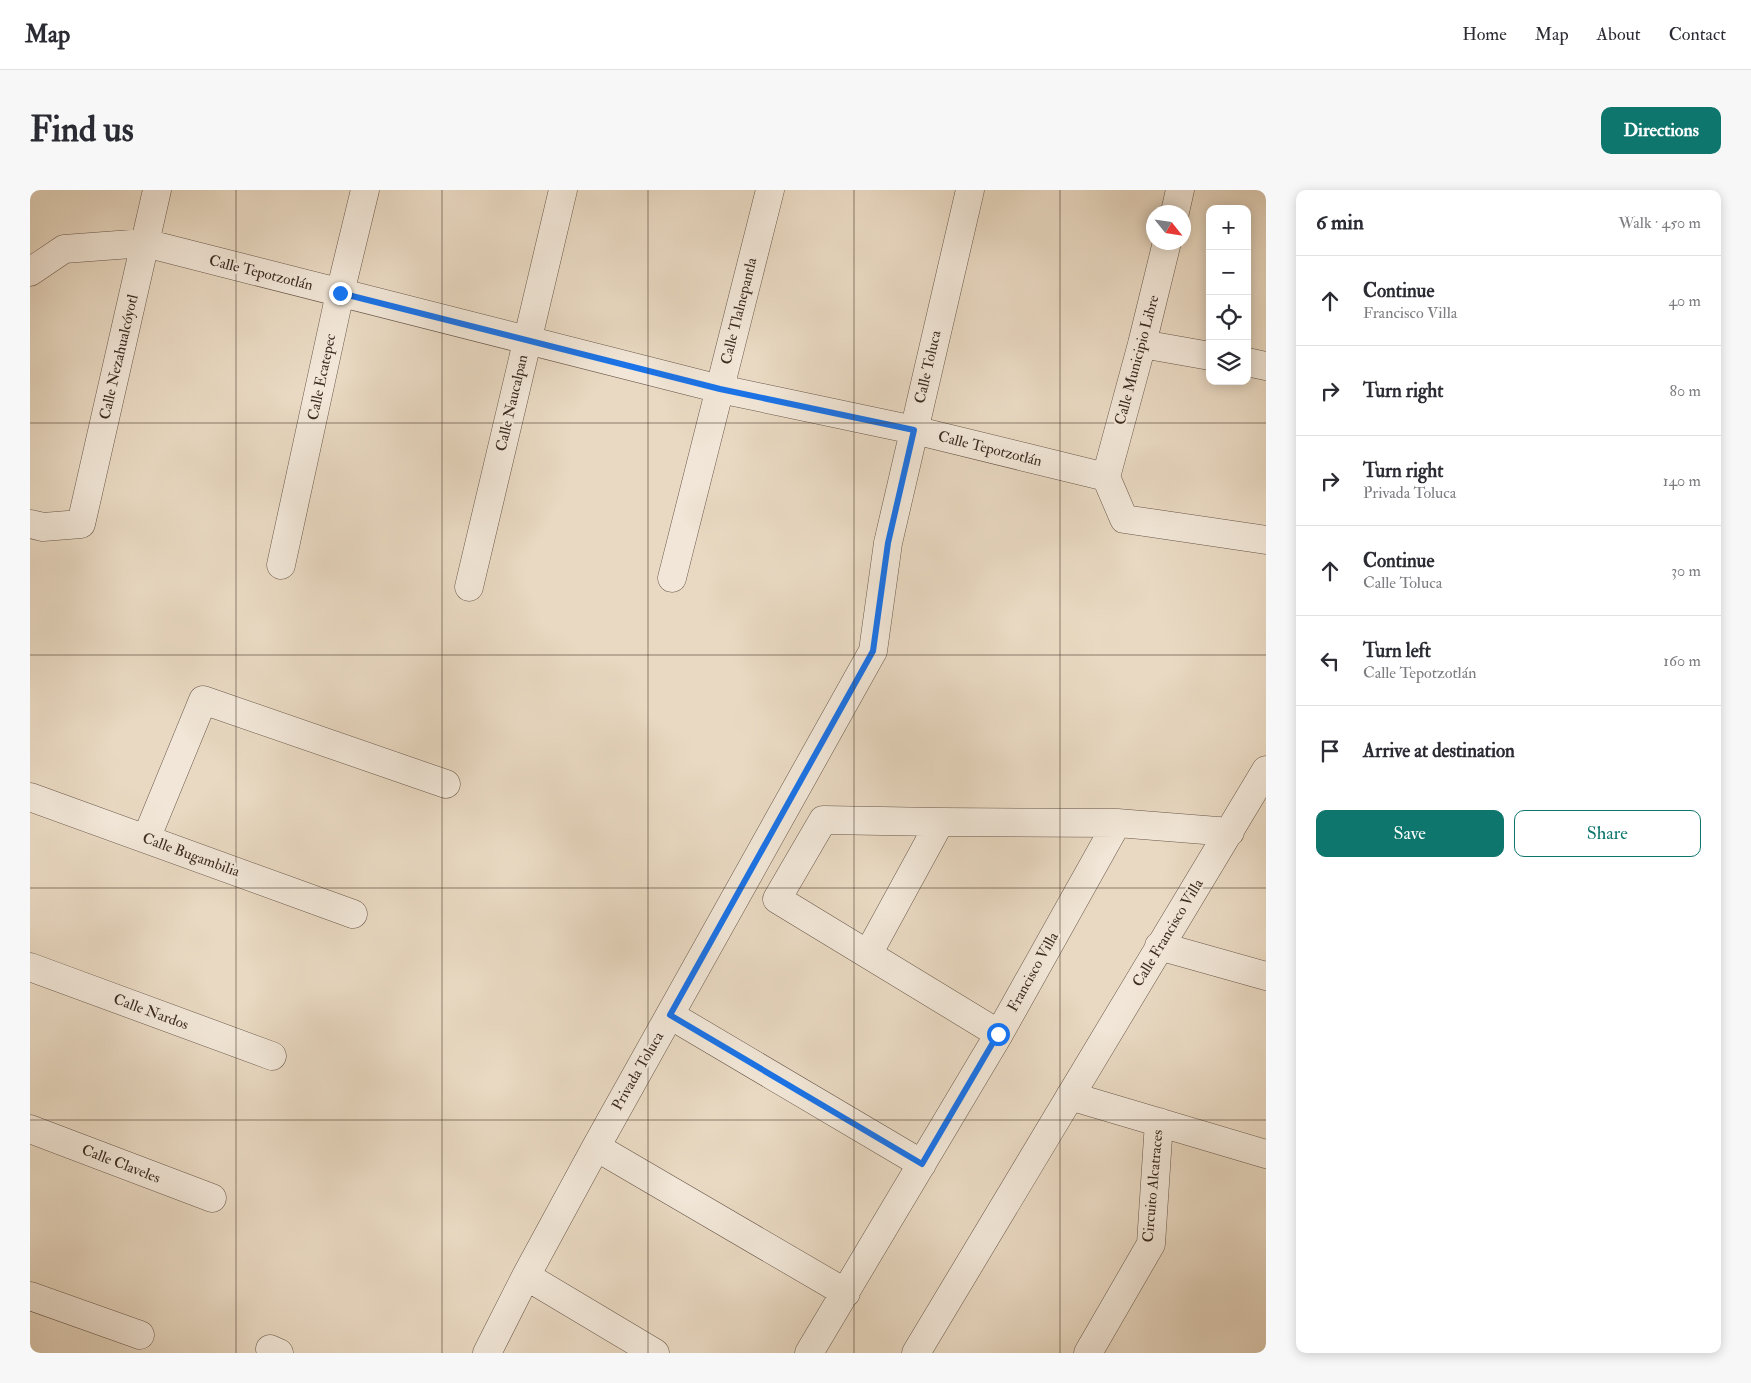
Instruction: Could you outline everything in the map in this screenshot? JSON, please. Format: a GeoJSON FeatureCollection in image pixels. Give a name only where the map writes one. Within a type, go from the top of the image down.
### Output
{"type":"FeatureCollection","features":[{"type":"Feature","properties":{"kind":"street","name":"Calle Nezahualcóyotl"},"geometry":{"type":"LineString","coordinates":[[30,524],[43,527],[81,524],[158,190]]}},
{"type":"Feature","properties":{"kind":"street","name":"Calle Ecatepec"},"geometry":{"type":"LineString","coordinates":[[282,564],[340,293],[365,190]]}},
{"type":"Feature","properties":{"kind":"street","name":"Calle Naucalpan"},"geometry":{"type":"LineString","coordinates":[[469,587],[563,190]]}},
{"type":"Feature","properties":{"kind":"street","name":"Calle Tlalnepantla"},"geometry":{"type":"LineString","coordinates":[[672,578],[770,190]]}},
{"type":"Feature","properties":{"kind":"street","name":"Calle Toluca"},"geometry":{"type":"LineString","coordinates":[[888,543],[970,190]]}},
{"type":"Feature","properties":{"kind":"street"},"geometry":{"type":"LineString","coordinates":[[1177,205],[1180,190]]}},
{"type":"Feature","properties":{"kind":"street","name":"Calle Tepotzotlán"},"geometry":{"type":"LineString","coordinates":[[30,272],[64,249],[145,244],[720,389],[914,430],[1106,477]]}},
{"type":"Feature","properties":{"kind":"street","name":"Calle Municipio Libre"},"geometry":{"type":"LineString","coordinates":[[1106,477],[1165,250]]}},
{"type":"Feature","properties":{"kind":"street"},"geometry":{"type":"LineString","coordinates":[[1142,344],[1206,355]]}},
{"type":"Feature","properties":{"kind":"street"},"geometry":{"type":"LineString","coordinates":[[1251,363],[1266,366]]}},
{"type":"Feature","properties":{"kind":"street"},"geometry":{"type":"LineString","coordinates":[[1106,477],[1124,519],[1266,540]]}},
{"type":"Feature","properties":{"kind":"street","name":"Privada Toluca"},"geometry":{"type":"LineString","coordinates":[[487,1353],[526,1276],[596,1147],[873,651],[888,543]]}},
{"type":"Feature","properties":{"kind":"street"},"geometry":{"type":"LineString","coordinates":[[146,839],[203,700],[446,784]]}},
{"type":"Feature","properties":{"kind":"street","name":"Calle Francisco Villa"},"geometry":{"type":"LineString","coordinates":[[916,1353],[1159,946],[1230,832],[1257,802],[1266,770]]}},
{"type":"Feature","properties":{"kind":"street","name":"Calle Bugambilia"},"geometry":{"type":"LineString","coordinates":[[30,797],[353,914]]}},
{"type":"Feature","properties":{"kind":"street"},"geometry":{"type":"LineString","coordinates":[[998,1034],[777,900],[823,820],[1117,823],[1230,832]]}},
{"type":"Feature","properties":{"kind":"street"},"geometry":{"type":"LineString","coordinates":[[868,954],[940,822]]}},
{"type":"Feature","properties":{"kind":"street","name":"Francisco Villa"},"geometry":{"type":"LineString","coordinates":[[809,1353],[998,1034],[1117,823]]}},
{"type":"Feature","properties":{"kind":"street"},"geometry":{"type":"LineString","coordinates":[[1159,946],[1266,976]]}},
{"type":"Feature","properties":{"kind":"street","name":"Calle Nardos"},"geometry":{"type":"LineString","coordinates":[[30,967],[272,1056]]}},
{"type":"Feature","properties":{"kind":"street"},"geometry":{"type":"LineString","coordinates":[[670,1015],[922,1164]]}},
{"type":"Feature","properties":{"kind":"street"},"geometry":{"type":"LineString","coordinates":[[1070,1096],[1266,1154]]}},
{"type":"Feature","properties":{"kind":"street","name":"Circuito Alcatraces"},"geometry":{"type":"LineString","coordinates":[[1088,1353],[1151,1244],[1159,1122]]}},
{"type":"Feature","properties":{"kind":"street","name":"Calle Claveles"},"geometry":{"type":"LineString","coordinates":[[30,1130],[212,1198]]}},
{"type":"Feature","properties":{"kind":"street"},"geometry":{"type":"LineString","coordinates":[[596,1147],[846,1293]]}},
{"type":"Feature","properties":{"kind":"street"},"geometry":{"type":"LineString","coordinates":[[526,1276],[655,1353]]}},
{"type":"Feature","properties":{"kind":"street"},"geometry":{"type":"LineString","coordinates":[[30,1296],[140,1335]]}},
{"type":"Feature","properties":{"kind":"route"},"geometry":{"type":"LineString","coordinates":[[340,293],[720,389],[914,430],[888,543],[873,651],[670,1015],[922,1164],[998,1034]]}}]}
